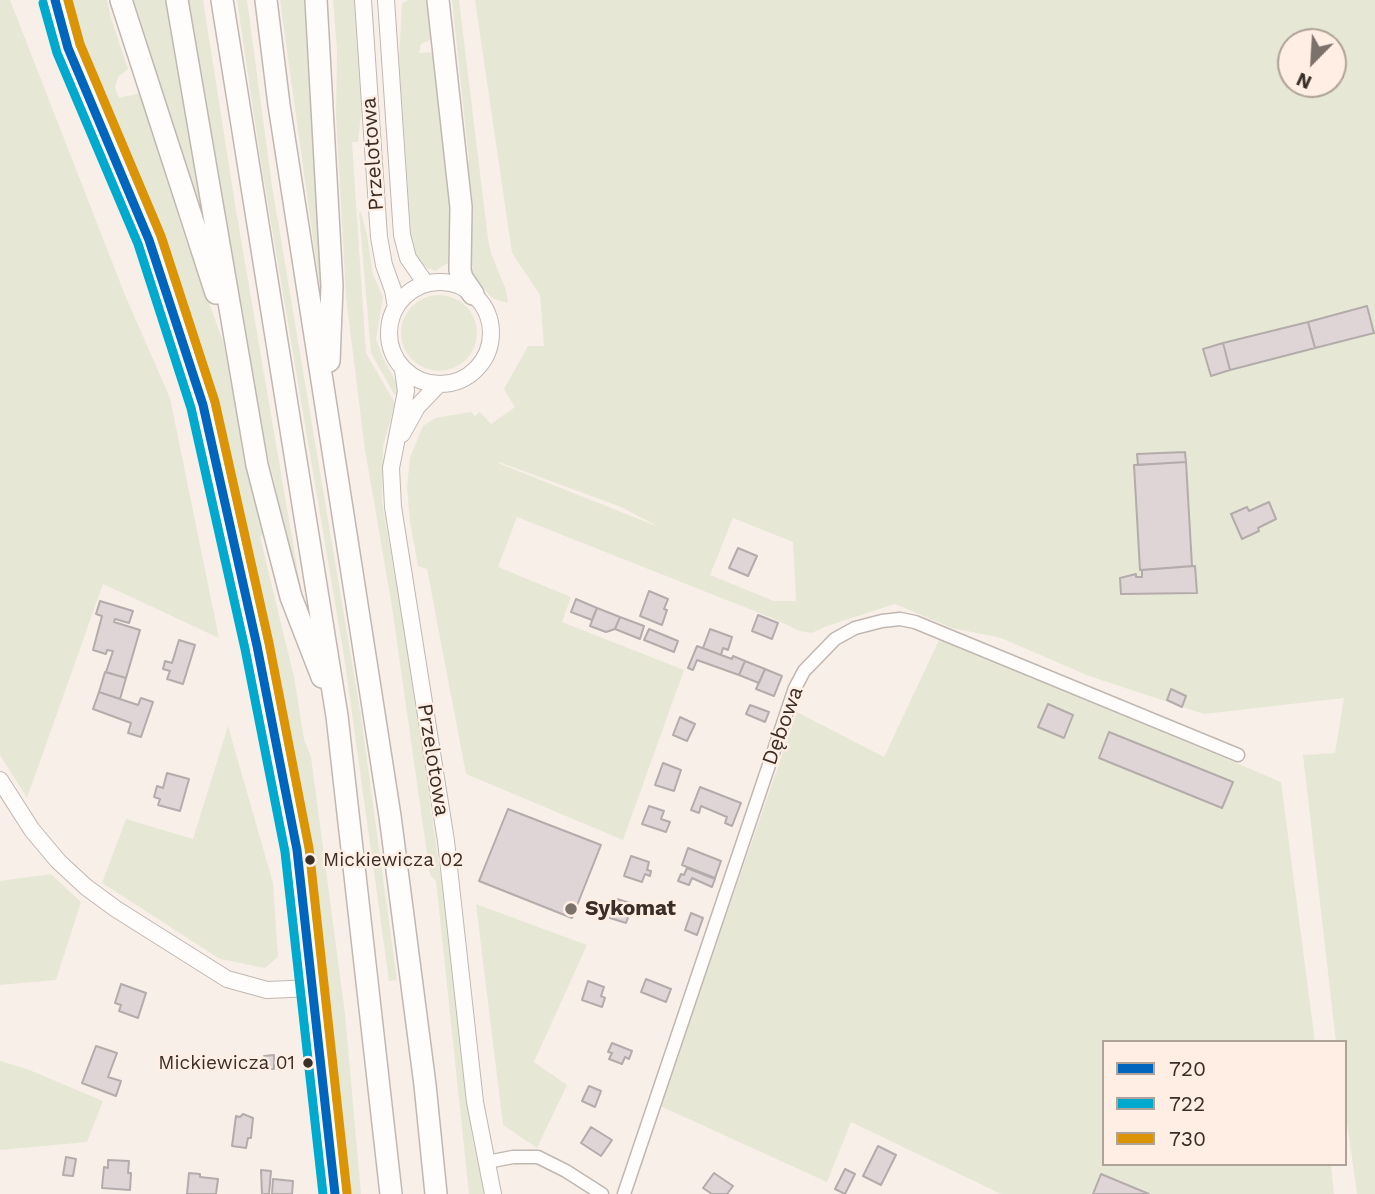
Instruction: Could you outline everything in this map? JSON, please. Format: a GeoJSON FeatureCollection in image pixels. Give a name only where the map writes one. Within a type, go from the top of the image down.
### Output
{"type":"FeatureCollection","features":[{"type":"Feature","properties":{"kind":"highway"},"geometry":{"type":"LineString","coordinates":[[121,0],[241,372]]}},
{"type":"Feature","properties":{"kind":"highway"},"geometry":{"type":"LineString","coordinates":[[177,0],[257,465],[291,597],[337,716]]}},
{"type":"Feature","properties":{"kind":"highway"},"geometry":{"type":"LineString","coordinates":[[222,0],[337,716],[391,1194]]}},
{"type":"Feature","properties":{"kind":"highway"},"geometry":{"type":"LineString","coordinates":[[266,0],[279,105],[390,816],[425,1084],[436,1194]]}},
{"type":"Feature","properties":{"kind":"highway"},"geometry":{"type":"LineString","coordinates":[[317,0],[332,286],[328,412]]}},
{"type":"Feature","properties":{"kind":"highway"},"geometry":{"type":"LineString","coordinates":[[438,0],[461,207],[460,270],[473,294]]}},
{"type":"Feature","properties":{"kind":"street"},"geometry":{"type":"LineString","coordinates":[[55,0],[68,48],[149,240],[203,405],[257,646],[293,830],[335,1194]]}},
{"type":"Feature","properties":{"kind":"street","name":"Przelotowa"},"geometry":{"type":"LineString","coordinates":[[363,0],[379,237],[396,307]]}},
{"type":"Feature","properties":{"kind":"street","name":"Przelotowa"},"geometry":{"type":"LineString","coordinates":[[386,0],[402,235],[408,258],[426,284]]}},
{"type":"Feature","properties":{"kind":"street"},"geometry":{"type":"LineString","coordinates":[[451,283],[473,294],[484,307],[489,320],[491,336],[482,362],[469,375],[454,383],[438,385],[423,382],[403,370],[389,343],[389,324],[396,307],[409,292],[426,284],[451,283]]}},
{"type":"Feature","properties":{"kind":"street","name":"Przelotowa"},"geometry":{"type":"LineString","coordinates":[[403,370],[406,391],[391,468],[393,507],[446,841],[475,1102],[493,1194]]}},
{"type":"Feature","properties":{"kind":"street","name":"Przelotowa"},"geometry":{"type":"LineString","coordinates":[[393,452],[417,407],[438,385]]}},
{"type":"Feature","properties":{"kind":"street","name":"Dębowa"},"geometry":{"type":"LineString","coordinates":[[624,1194],[794,688],[804,671],[835,639],[855,628],[882,621],[915,622],[1238,755]]}},
{"type":"Feature","properties":{"kind":"street"},"geometry":{"type":"LineString","coordinates":[[0,780],[32,830],[58,861],[86,887],[116,909],[228,979],[267,990],[313,988]]}},
{"type":"Feature","properties":{"kind":"street"},"geometry":{"type":"LineString","coordinates":[[487,1162],[513,1157],[538,1157],[602,1194]]}},
{"type":"Feature","properties":{"kind":"green space"},"geometry":{"type":"Polygon","coordinates":[[[0,0],[10,0],[125,295],[170,398],[219,638],[103,584],[27,798],[0,755],[0,0]]]}},
{"type":"Feature","properties":{"kind":"green space"},"geometry":{"type":"Polygon","coordinates":[[[65,0],[107,0],[128,69],[118,77],[115,88],[119,98],[140,93],[185,238],[223,341],[244,450],[264,534],[260,537],[294,677],[304,739],[311,757],[345,1014],[361,1194],[344,1194],[319,959],[324,957],[316,879],[309,837],[303,837],[293,761],[285,745],[247,543],[232,480],[189,331],[77,43],[65,0]]]}},
{"type":"Feature","properties":{"kind":"green space"},"geometry":{"type":"Polygon","coordinates":[[[133,0],[168,0],[206,225],[175,133],[133,0]]]}},
{"type":"Feature","properties":{"kind":"green space"},"geometry":{"type":"Polygon","coordinates":[[[186,0],[203,0],[302,596],[262,432],[186,0]]]}},
{"type":"Feature","properties":{"kind":"green space"},"geometry":{"type":"Polygon","coordinates":[[[237,0],[247,0],[272,186],[361,716],[397,980],[389,981],[345,663],[261,163],[237,0]]]}},
{"type":"Feature","properties":{"kind":"green space"},"geometry":{"type":"Polygon","coordinates":[[[280,0],[304,0],[320,289],[280,0]]]}},
{"type":"Feature","properties":{"kind":"green space"},"geometry":{"type":"Polygon","coordinates":[[[333,0],[355,0],[362,104],[358,142],[352,142],[366,353],[395,403],[383,447],[382,502],[409,657],[441,879],[444,879],[472,1136],[485,1194],[469,1194],[436,881],[430,875],[392,607],[365,450],[346,297],[333,0]]]}},
{"type":"Feature","properties":{"kind":"green space"},"geometry":{"type":"Polygon","coordinates":[[[408,0],[427,0],[432,39],[421,44],[419,53],[435,52],[454,231],[452,256],[448,263],[435,271],[425,267],[417,259],[411,235],[399,60],[402,3],[408,0]]]}},
{"type":"Feature","properties":{"kind":"green space"},"geometry":{"type":"Polygon","coordinates":[[[452,0],[459,0],[488,239],[508,303],[489,295],[473,275],[472,263],[469,262],[472,196],[452,0]]]}},
{"type":"Feature","properties":{"kind":"green space"},"geometry":{"type":"Polygon","coordinates":[[[475,0],[1375,0],[1375,1194],[1357,1194],[1347,1122],[1347,1040],[1336,1040],[1303,755],[1335,753],[1344,698],[1204,714],[1089,676],[1001,638],[952,628],[895,604],[812,633],[799,631],[517,517],[498,567],[571,597],[562,622],[684,670],[623,840],[466,774],[427,569],[418,566],[410,522],[407,487],[410,457],[423,426],[435,418],[471,412],[475,416],[480,412],[491,424],[515,407],[504,389],[528,346],[544,346],[540,295],[512,253],[475,0]],[[499,462],[498,463],[659,527],[621,507],[499,462]],[[733,518],[710,575],[774,601],[796,601],[793,542],[733,518]]]}},
{"type":"Feature","properties":{"kind":"green space"},"geometry":{"type":"Polygon","coordinates":[[[359,212],[367,235],[373,275],[383,297],[376,339],[397,384],[398,395],[394,394],[371,353],[359,212]]]}},
{"type":"Feature","properties":{"kind":"green space"},"geometry":{"type":"Polygon","coordinates":[[[432,295],[446,295],[460,301],[471,312],[477,333],[474,348],[466,360],[446,371],[432,371],[418,365],[407,354],[401,340],[401,326],[407,312],[418,301],[432,295]]]}},
{"type":"Feature","properties":{"kind":"green space"},"geometry":{"type":"Polygon","coordinates":[[[940,638],[1281,782],[1315,1040],[1102,1040],[1102,1166],[1331,1166],[1334,1194],[1001,1194],[851,1122],[827,1182],[660,1106],[797,712],[884,757],[940,638]]]}},
{"type":"Feature","properties":{"kind":"green space"},"geometry":{"type":"Polygon","coordinates":[[[228,726],[273,883],[278,957],[265,968],[220,959],[102,883],[126,819],[193,839],[228,726]]]}},
{"type":"Feature","properties":{"kind":"green space"},"geometry":{"type":"Polygon","coordinates":[[[51,874],[81,902],[56,980],[0,985],[0,881],[51,874]]]}},
{"type":"Feature","properties":{"kind":"green space"},"geometry":{"type":"Polygon","coordinates":[[[476,904],[587,945],[534,1062],[567,1085],[537,1148],[503,1125],[476,904]]]}},
{"type":"Feature","properties":{"kind":"green space"},"geometry":{"type":"Polygon","coordinates":[[[0,1061],[27,1069],[103,1101],[87,1142],[0,1150],[0,1061]]]}},
{"type":"Feature","properties":{"kind":"building"},"geometry":{"type":"Polygon","coordinates":[[[1367,306],[1374,333],[1315,348],[1308,322],[1367,306]]]}},
{"type":"Feature","properties":{"kind":"building"},"geometry":{"type":"Polygon","coordinates":[[[1308,322],[1315,348],[1230,370],[1223,343],[1308,322]]]}},
{"type":"Feature","properties":{"kind":"building"},"geometry":{"type":"Polygon","coordinates":[[[1223,343],[1230,370],[1211,376],[1203,349],[1223,343]]]}},
{"type":"Feature","properties":{"kind":"building"},"geometry":{"type":"Polygon","coordinates":[[[1185,452],[1186,462],[1138,465],[1137,454],[1185,452]]]}},
{"type":"Feature","properties":{"kind":"building"},"geometry":{"type":"Polygon","coordinates":[[[1186,462],[1192,566],[1140,570],[1134,465],[1186,462]]]}},
{"type":"Feature","properties":{"kind":"building"},"geometry":{"type":"Polygon","coordinates":[[[1269,502],[1276,519],[1242,539],[1231,514],[1247,507],[1249,511],[1269,502]]]}},
{"type":"Feature","properties":{"kind":"building"},"geometry":{"type":"Polygon","coordinates":[[[738,548],[757,556],[748,576],[729,568],[738,548]]]}},
{"type":"Feature","properties":{"kind":"building"},"geometry":{"type":"Polygon","coordinates":[[[1195,566],[1197,593],[1121,594],[1120,578],[1136,574],[1136,577],[1142,577],[1142,570],[1195,566]]]}},
{"type":"Feature","properties":{"kind":"building"},"geometry":{"type":"Polygon","coordinates":[[[649,591],[668,599],[662,625],[640,616],[649,591]]]}},
{"type":"Feature","properties":{"kind":"building"},"geometry":{"type":"Polygon","coordinates":[[[576,599],[597,608],[592,620],[571,612],[576,599]]]}},
{"type":"Feature","properties":{"kind":"building"},"geometry":{"type":"Polygon","coordinates":[[[100,601],[133,611],[129,623],[115,619],[114,622],[140,630],[126,678],[106,672],[113,651],[107,650],[106,654],[93,650],[102,616],[96,614],[100,601]]]}},
{"type":"Feature","properties":{"kind":"building"},"geometry":{"type":"Polygon","coordinates":[[[597,608],[620,617],[615,629],[606,632],[590,626],[597,608]]]}},
{"type":"Feature","properties":{"kind":"building"},"geometry":{"type":"Polygon","coordinates":[[[758,615],[778,623],[772,639],[752,631],[758,615]]]}},
{"type":"Feature","properties":{"kind":"building"},"geometry":{"type":"Polygon","coordinates":[[[620,617],[644,626],[640,639],[615,629],[620,617]]]}},
{"type":"Feature","properties":{"kind":"building"},"geometry":{"type":"Polygon","coordinates":[[[649,629],[678,641],[674,652],[644,640],[649,629]]]}},
{"type":"Feature","properties":{"kind":"building"},"geometry":{"type":"Polygon","coordinates":[[[710,629],[732,637],[728,650],[723,648],[721,655],[703,648],[710,629]]]}},
{"type":"Feature","properties":{"kind":"building"},"geometry":{"type":"Polygon","coordinates":[[[179,640],[195,645],[183,684],[167,679],[170,671],[163,669],[165,661],[172,663],[179,640]]]}},
{"type":"Feature","properties":{"kind":"building"},"geometry":{"type":"Polygon","coordinates":[[[697,646],[745,661],[739,675],[697,660],[693,670],[688,668],[697,646]]]}},
{"type":"Feature","properties":{"kind":"building"},"geometry":{"type":"Polygon","coordinates":[[[745,661],[765,669],[759,683],[739,675],[745,661]]]}},
{"type":"Feature","properties":{"kind":"building"},"geometry":{"type":"Polygon","coordinates":[[[765,669],[782,676],[774,696],[756,689],[765,669]]]}},
{"type":"Feature","properties":{"kind":"building"},"geometry":{"type":"Polygon","coordinates":[[[105,672],[126,678],[120,699],[99,692],[105,672]]]}},
{"type":"Feature","properties":{"kind":"building"},"geometry":{"type":"Polygon","coordinates":[[[1171,689],[1186,696],[1182,707],[1167,700],[1171,689]]]}},
{"type":"Feature","properties":{"kind":"building"},"geometry":{"type":"Polygon","coordinates":[[[99,692],[138,705],[141,698],[153,702],[141,737],[128,733],[131,723],[93,709],[99,692]]]}},
{"type":"Feature","properties":{"kind":"building"},"geometry":{"type":"Polygon","coordinates":[[[1048,704],[1073,715],[1064,738],[1038,727],[1048,704]]]}},
{"type":"Feature","properties":{"kind":"building"},"geometry":{"type":"Polygon","coordinates":[[[750,705],[769,712],[765,722],[746,714],[750,705]]]}},
{"type":"Feature","properties":{"kind":"building"},"geometry":{"type":"Polygon","coordinates":[[[680,717],[695,724],[687,741],[673,735],[680,717]]]}},
{"type":"Feature","properties":{"kind":"building"},"geometry":{"type":"Polygon","coordinates":[[[1109,732],[1233,782],[1222,808],[1099,758],[1109,732]]]}},
{"type":"Feature","properties":{"kind":"building"},"geometry":{"type":"Polygon","coordinates":[[[663,763],[681,770],[674,791],[655,785],[663,763]]]}},
{"type":"Feature","properties":{"kind":"building"},"geometry":{"type":"Polygon","coordinates":[[[167,773],[189,779],[180,811],[158,805],[160,799],[154,797],[157,786],[163,788],[167,773]]]}},
{"type":"Feature","properties":{"kind":"building"},"geometry":{"type":"Polygon","coordinates":[[[700,787],[741,803],[732,826],[725,823],[727,817],[701,806],[699,813],[691,810],[700,787]]]}},
{"type":"Feature","properties":{"kind":"building"},"geometry":{"type":"Polygon","coordinates":[[[649,806],[664,811],[661,819],[670,822],[666,832],[642,824],[649,806]]]}},
{"type":"Feature","properties":{"kind":"building"},"geometry":{"type":"Polygon","coordinates":[[[508,809],[601,845],[572,918],[479,881],[508,809]]]}},
{"type":"Feature","properties":{"kind":"building"},"geometry":{"type":"Polygon","coordinates":[[[688,848],[721,861],[715,878],[682,865],[688,848]]]}},
{"type":"Feature","properties":{"kind":"building"},"geometry":{"type":"Polygon","coordinates":[[[631,856],[649,862],[647,870],[651,871],[650,876],[645,874],[642,882],[624,876],[631,856]]]}},
{"type":"Feature","properties":{"kind":"building"},"geometry":{"type":"Polygon","coordinates":[[[687,868],[715,879],[712,887],[692,878],[689,885],[678,881],[687,868]]]}},
{"type":"Feature","properties":{"kind":"building"},"geometry":{"type":"Polygon","coordinates":[[[617,899],[633,904],[626,923],[610,918],[617,899]]]}},
{"type":"Feature","properties":{"kind":"building"},"geometry":{"type":"Polygon","coordinates":[[[691,913],[703,918],[697,935],[685,930],[691,913]]]}},
{"type":"Feature","properties":{"kind":"building"},"geometry":{"type":"Polygon","coordinates":[[[646,979],[671,989],[666,1002],[641,992],[646,979]]]}},
{"type":"Feature","properties":{"kind":"building"},"geometry":{"type":"Polygon","coordinates":[[[588,981],[604,987],[602,1007],[582,1000],[588,981]]]}},
{"type":"Feature","properties":{"kind":"building"},"geometry":{"type":"Polygon","coordinates":[[[121,984],[146,993],[138,1018],[119,1011],[121,1005],[115,1003],[121,984]]]}},
{"type":"Feature","properties":{"kind":"building"},"geometry":{"type":"Polygon","coordinates":[[[612,1043],[632,1051],[629,1059],[625,1057],[622,1064],[609,1059],[612,1053],[608,1052],[612,1043]]]}},
{"type":"Feature","properties":{"kind":"building"},"geometry":{"type":"Polygon","coordinates":[[[96,1046],[117,1053],[108,1077],[121,1081],[116,1096],[82,1083],[96,1046]]]}},
{"type":"Feature","properties":{"kind":"building"},"geometry":{"type":"Polygon","coordinates":[[[274,1055],[274,1069],[264,1069],[264,1056],[274,1055]]]}},
{"type":"Feature","properties":{"kind":"building"},"geometry":{"type":"Polygon","coordinates":[[[589,1086],[601,1091],[595,1107],[582,1101],[589,1086]]]}},
{"type":"Feature","properties":{"kind":"building"},"geometry":{"type":"Polygon","coordinates":[[[243,1114],[253,1118],[251,1138],[248,1138],[246,1148],[232,1146],[236,1116],[243,1114]]]}},
{"type":"Feature","properties":{"kind":"building"},"geometry":{"type":"Polygon","coordinates":[[[591,1127],[612,1140],[601,1156],[581,1143],[591,1127]]]}},
{"type":"Feature","properties":{"kind":"building"},"geometry":{"type":"Polygon","coordinates":[[[878,1146],[896,1155],[881,1185],[863,1176],[878,1146]]]}},
{"type":"Feature","properties":{"kind":"building"},"geometry":{"type":"Polygon","coordinates":[[[66,1157],[76,1159],[73,1176],[63,1175],[66,1157]]]}},
{"type":"Feature","properties":{"kind":"building"},"geometry":{"type":"Polygon","coordinates":[[[108,1160],[129,1161],[130,1190],[102,1188],[104,1167],[108,1168],[108,1160]]]}},
{"type":"Feature","properties":{"kind":"building"},"geometry":{"type":"Polygon","coordinates":[[[845,1169],[855,1174],[845,1194],[835,1189],[845,1169]]]}},
{"type":"Feature","properties":{"kind":"building"},"geometry":{"type":"Polygon","coordinates":[[[261,1170],[271,1171],[269,1194],[262,1194],[261,1170]]]}},
{"type":"Feature","properties":{"kind":"building"},"geometry":{"type":"Polygon","coordinates":[[[189,1173],[218,1179],[216,1194],[187,1194],[189,1173]]]}},
{"type":"Feature","properties":{"kind":"building"},"geometry":{"type":"Polygon","coordinates":[[[714,1173],[733,1186],[727,1194],[712,1194],[703,1188],[714,1173]]]}},
{"type":"Feature","properties":{"kind":"building"},"geometry":{"type":"Polygon","coordinates":[[[1101,1174],[1149,1194],[1093,1194],[1101,1174]]]}},
{"type":"Feature","properties":{"kind":"building"},"geometry":{"type":"Polygon","coordinates":[[[273,1179],[293,1181],[292,1194],[272,1194],[273,1179]]]}},
{"type":"Feature","properties":{"kind":"transit line","name":"720"},"geometry":{"type":"LineString","coordinates":[[55,0],[68,48],[149,240],[203,405],[257,646],[297,850],[335,1194]]}},
{"type":"Feature","properties":{"kind":"transit line","name":"730"},"geometry":{"type":"LineString","coordinates":[[68,0],[80,44],[161,236],[215,402],[269,643],[309,848],[347,1193]]}},
{"type":"Feature","properties":{"kind":"transit line","name":"722"},"geometry":{"type":"LineString","coordinates":[[43,3],[57,53],[138,244],[191,408],[245,649],[285,852],[323,1194]]}},
{"type":"Feature","properties":{"kind":"place","name":"Mickiewicza 02"},"geometry":{"type":"Point","coordinates":[310,860]}},
{"type":"Feature","properties":{"kind":"place","name":"Sykomat"},"geometry":{"type":"Point","coordinates":[571,909]}},
{"type":"Feature","properties":{"kind":"place","name":"Mickiewicza 01"},"geometry":{"type":"Point","coordinates":[308,1063]}}]}
